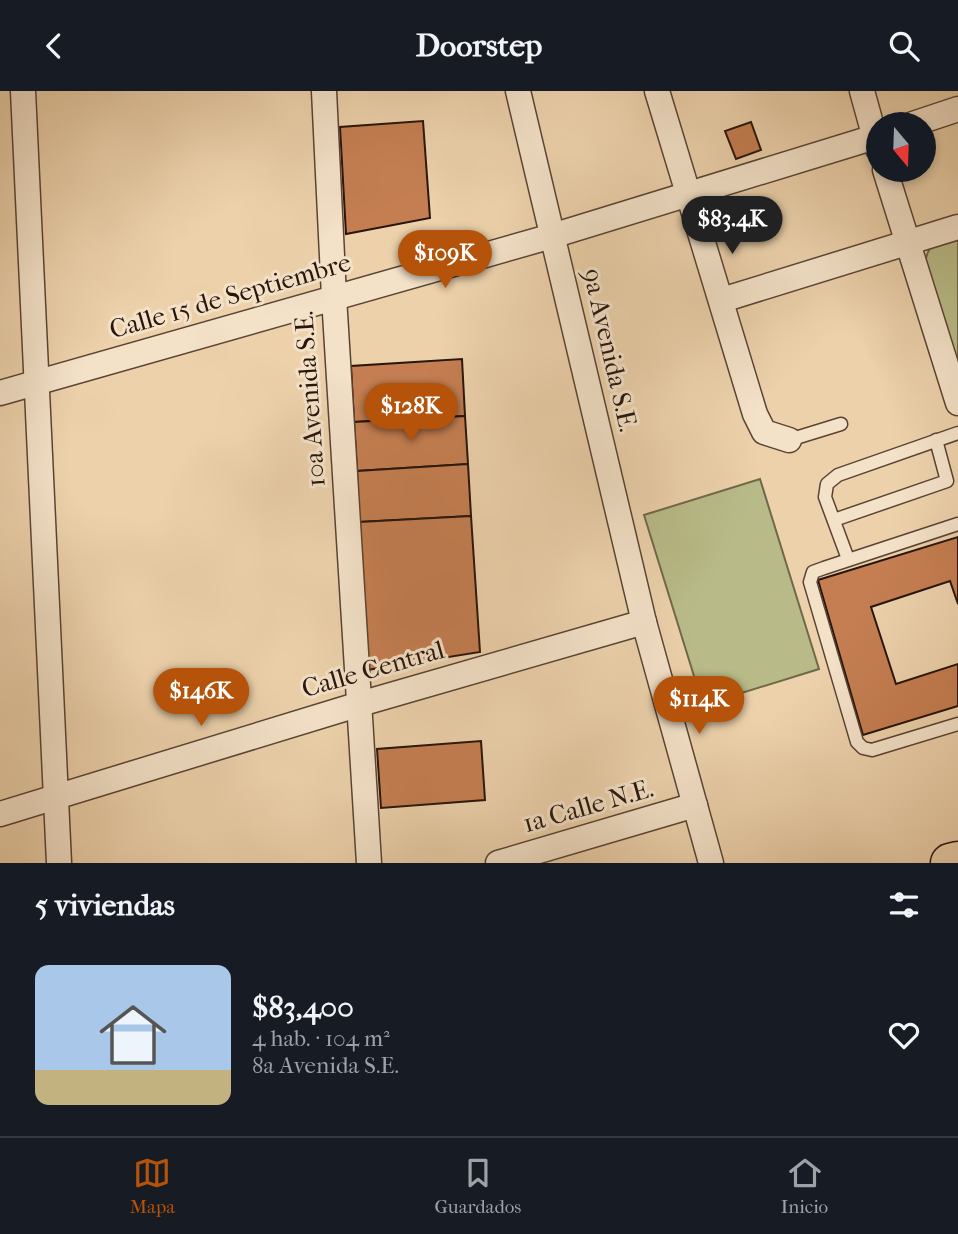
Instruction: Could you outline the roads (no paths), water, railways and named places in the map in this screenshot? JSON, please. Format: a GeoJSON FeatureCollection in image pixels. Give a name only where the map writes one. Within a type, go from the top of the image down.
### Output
{"type":"FeatureCollection","features":[{"type":"Feature","properties":{"kind":"highway"},"geometry":{"type":"LineString","coordinates":[[950,863],[958,861]]}},
{"type":"Feature","properties":{"kind":"street"},"geometry":{"type":"LineString","coordinates":[[23,91],[39,381],[59,863]]}},
{"type":"Feature","properties":{"kind":"street","name":"10a Avenida S.E."},"geometry":{"type":"LineString","coordinates":[[324,91],[369,863]]}},
{"type":"Feature","properties":{"kind":"street","name":"9a Avenida S.E."},"geometry":{"type":"LineString","coordinates":[[518,91],[644,622],[711,863]]}},
{"type":"Feature","properties":{"kind":"street"},"geometry":{"type":"LineString","coordinates":[[657,91],[760,423],[764,432],[789,440]]}},
{"type":"Feature","properties":{"kind":"street"},"geometry":{"type":"LineString","coordinates":[[862,91],[868,112]]}},
{"type":"Feature","properties":{"kind":"street"},"geometry":{"type":"LineString","coordinates":[[936,117],[958,110]]}},
{"type":"Feature","properties":{"kind":"street","name":"Calle 15 de Septiembre"},"geometry":{"type":"LineString","coordinates":[[0,393],[866,144]]}},
{"type":"Feature","properties":{"kind":"street"},"geometry":{"type":"LineString","coordinates":[[889,182],[957,398]]}},
{"type":"Feature","properties":{"kind":"street"},"geometry":{"type":"LineString","coordinates":[[722,300],[958,227]]}},
{"type":"Feature","properties":{"kind":"street","name":"Calle Central"},"geometry":{"type":"LineString","coordinates":[[0,814],[360,703],[644,622]]}},
{"type":"Feature","properties":{"kind":"street","name":"1a Calle N.E."},"geometry":{"type":"LineString","coordinates":[[498,863],[695,805]]}},
{"type":"Feature","properties":{"kind":"lane"},"geometry":{"type":"LineString","coordinates":[[789,440],[841,424]]}},
{"type":"Feature","properties":{"kind":"lane"},"geometry":{"type":"LineString","coordinates":[[848,559],[825,497],[827,484],[838,475],[958,433]]}},
{"type":"Feature","properties":{"kind":"lane"},"geometry":{"type":"LineString","coordinates":[[834,520],[947,481],[936,440]]}},
{"type":"Feature","properties":{"kind":"lane"},"geometry":{"type":"LineString","coordinates":[[958,524],[813,572],[810,582],[857,742],[863,748],[872,750],[958,724]]}}]}
